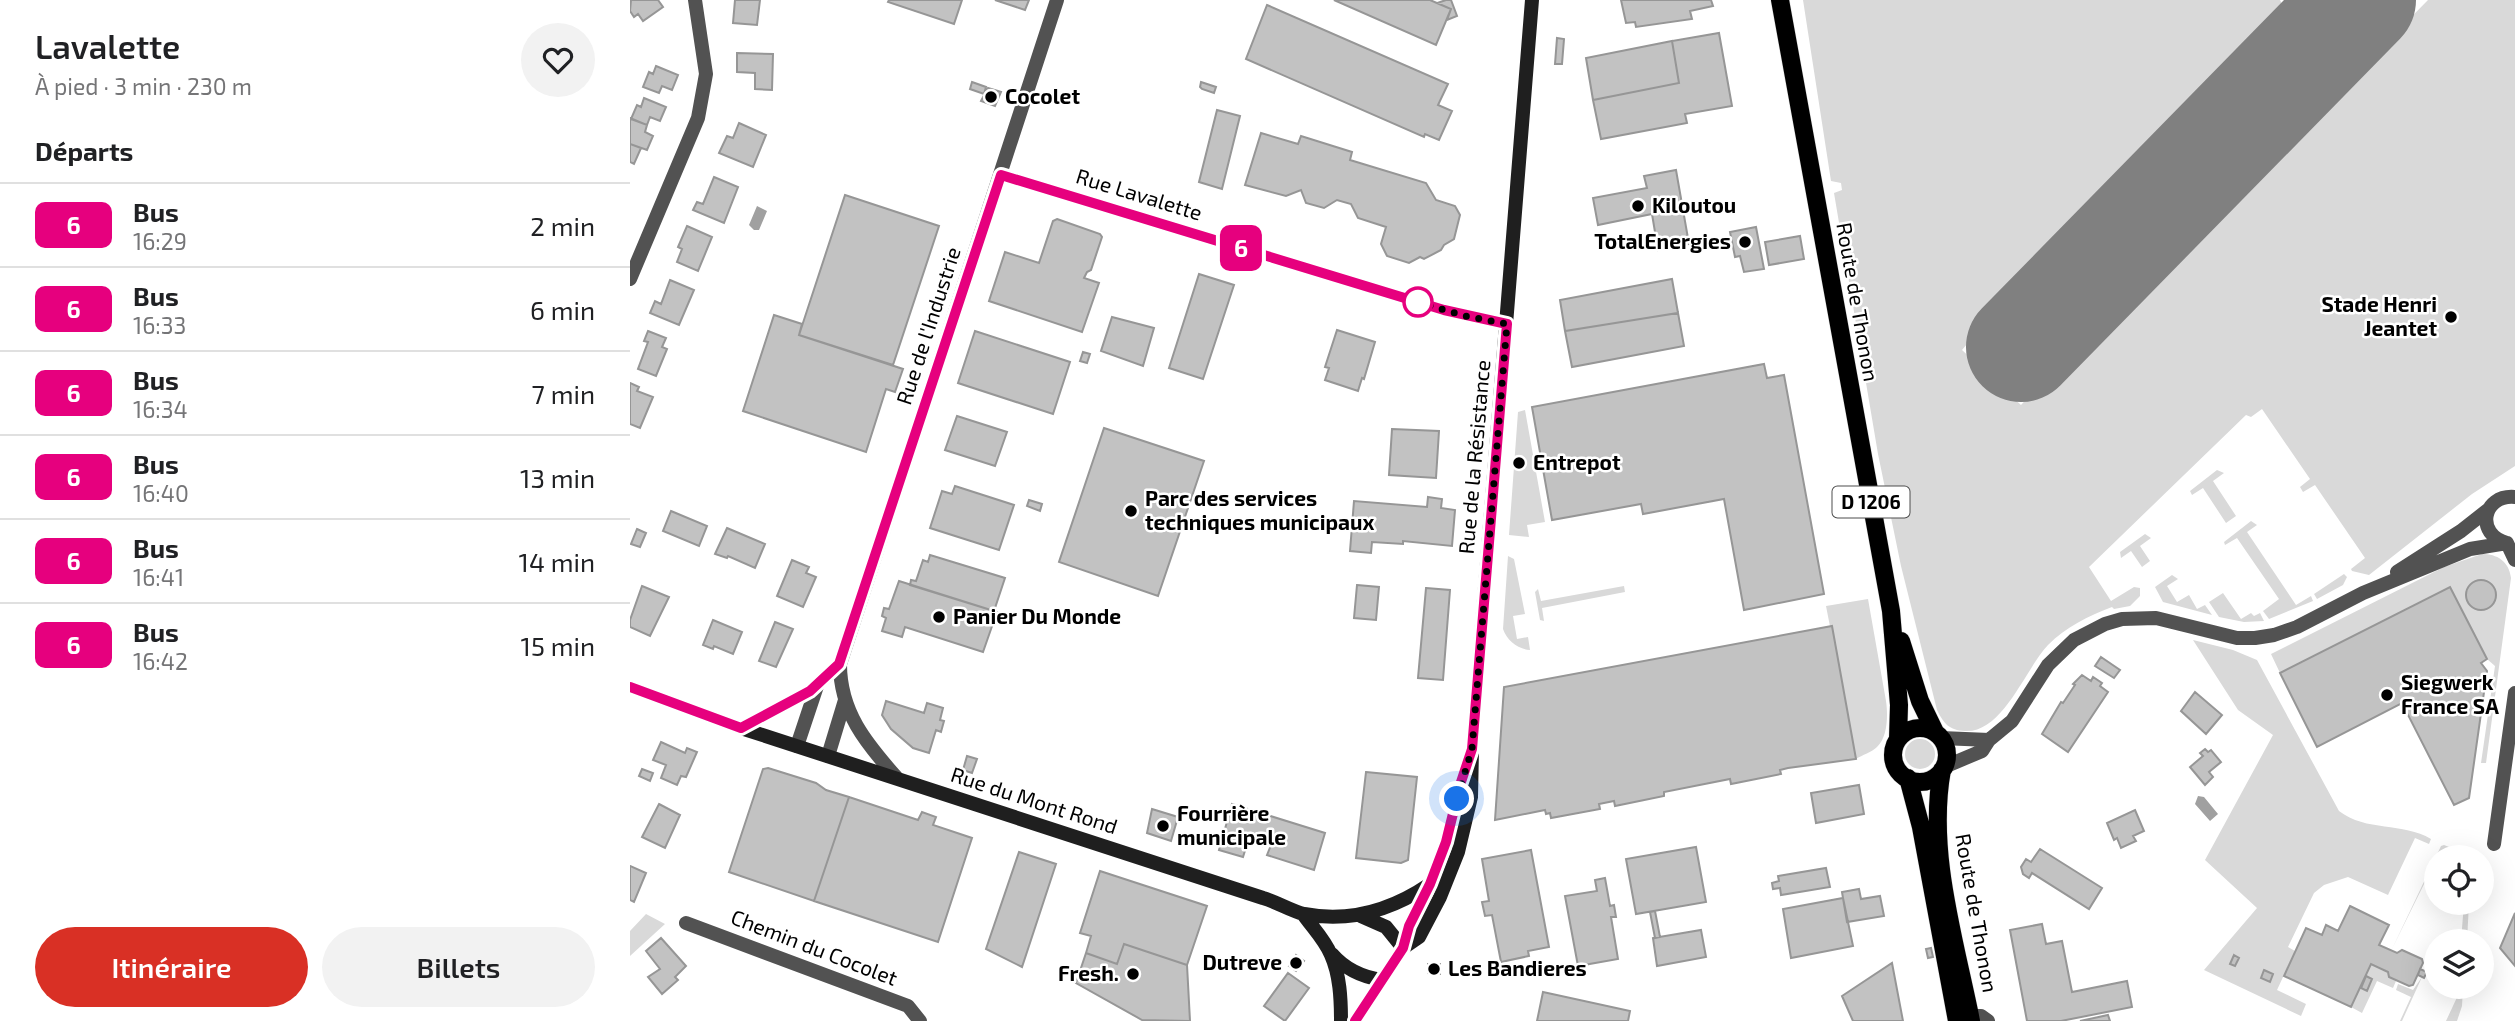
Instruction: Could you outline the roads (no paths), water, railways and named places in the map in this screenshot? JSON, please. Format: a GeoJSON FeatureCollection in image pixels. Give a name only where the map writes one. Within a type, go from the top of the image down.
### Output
{"type":"FeatureCollection","features":[{"type":"Feature","properties":{"kind":"main road","name":"Route de Thonon"},"geometry":{"type":"LineString","coordinates":[[1780,0],[1891,611],[1899,705],[1898,740]]}},
{"type":"Feature","properties":{"kind":"main road","name":"Route de Thonon"},"geometry":{"type":"LineString","coordinates":[[1891,611],[1920,701],[1938,735]]}},
{"type":"Feature","properties":{"kind":"main road"},"geometry":{"type":"LineString","coordinates":[[1924,728],[1938,735],[1947,752],[1943,768],[1928,780],[1917,781],[1901,774],[1895,763],[1894,751],[1898,740],[1908,731],[1915,729],[1924,728]]}},
{"type":"Feature","properties":{"kind":"main road","name":"Route de Thonon"},"geometry":{"type":"LineString","coordinates":[[1943,768],[1938,812],[1942,863],[1966,1019]]}},
{"type":"Feature","properties":{"kind":"main road","name":"Route de Thonon"},"geometry":{"type":"LineString","coordinates":[[1908,778],[1922,827],[1966,1019]]}},
{"type":"Feature","properties":{"kind":"street"},"geometry":{"type":"LineString","coordinates":[[630,279],[698,118],[702,102],[705,68],[695,0]]}},
{"type":"Feature","properties":{"kind":"street","name":"Rue de l'Industrie"},"geometry":{"type":"LineString","coordinates":[[746,729],[817,686],[839,664],[1058,0]]}},
{"type":"Feature","properties":{"kind":"street","name":"Rue de la Résistance"},"geometry":{"type":"LineString","coordinates":[[1403,948],[1419,937],[1440,897],[1458,852],[1471,797],[1472,749],[1532,0]]}},
{"type":"Feature","properties":{"kind":"street","name":"Rue Lavalette"},"geometry":{"type":"LineString","coordinates":[[1001,175],[1444,310],[1507,324]]}},
{"type":"Feature","properties":{"kind":"street"},"geometry":{"type":"LineString","coordinates":[[2363,593],[2461,531],[2498,499],[2515,497]]}},
{"type":"Feature","properties":{"kind":"street"},"geometry":{"type":"LineString","coordinates":[[2489,509],[2486,517],[2489,530],[2496,539],[2511,542]]}},
{"type":"Feature","properties":{"kind":"street"},"geometry":{"type":"LineString","coordinates":[[2511,542],[2515,560]]}},
{"type":"Feature","properties":{"kind":"street"},"geometry":{"type":"LineString","coordinates":[[1943,768],[1976,754],[2012,721],[2048,665],[2074,640],[2105,624],[2122,619],[2156,618],[2219,635],[2255,638],[2297,627],[2363,593],[2470,549],[2511,542]]}},
{"type":"Feature","properties":{"kind":"street","name":"Rue de l'Industrie"},"geometry":{"type":"LineString","coordinates":[[839,664],[845,700],[861,736],[896,777]]}},
{"type":"Feature","properties":{"kind":"street","name":"Rue de l'Industrie"},"geometry":{"type":"LineString","coordinates":[[797,746],[817,686]]}},
{"type":"Feature","properties":{"kind":"street","name":"Rue du Mont Rond"},"geometry":{"type":"LineString","coordinates":[[630,687],[746,729],[1264,898],[1303,914],[1361,916],[1397,904],[1430,884]]}},
{"type":"Feature","properties":{"kind":"street"},"geometry":{"type":"LineString","coordinates":[[2494,844],[2515,693]]}},
{"type":"Feature","properties":{"kind":"street","name":"Rue de l'Industrie"},"geometry":{"type":"LineString","coordinates":[[828,756],[845,700]]}},
{"type":"Feature","properties":{"kind":"street"},"geometry":{"type":"LineString","coordinates":[[1938,735],[1989,740]]}},
{"type":"Feature","properties":{"kind":"street","name":"Rue de la Résistance"},"geometry":{"type":"LineString","coordinates":[[1355,1021],[1403,948],[1409,926],[1430,884],[1446,842],[1472,749]]}},
{"type":"Feature","properties":{"kind":"street"},"geometry":{"type":"LineString","coordinates":[[1303,914],[1331,953],[1350,969],[1365,977],[1382,980]]}},
{"type":"Feature","properties":{"kind":"street","name":"Rue du Mont Rond"},"geometry":{"type":"LineString","coordinates":[[1361,916],[1386,927],[1403,948]]}},
{"type":"Feature","properties":{"kind":"street","name":"Chemin du Cocolet"},"geometry":{"type":"LineString","coordinates":[[686,923],[908,1006],[918,1015],[920,1021]]}},
{"type":"Feature","properties":{"kind":"street"},"geometry":{"type":"LineString","coordinates":[[1331,953],[1338,981],[1341,1021]]}},
{"type":"Feature","properties":{"kind":"street"},"geometry":{"type":"LineString","coordinates":[[1966,1019],[1981,1016],[1988,1021]]}},
{"type":"Feature","properties":{"kind":"place","name":"Cocolet"},"geometry":{"type":"Point","coordinates":[991,97]}},
{"type":"Feature","properties":{"kind":"place","name":"Kiloutou"},"geometry":{"type":"Point","coordinates":[1638,206]}},
{"type":"Feature","properties":{"kind":"place","name":"TotalEnergies"},"geometry":{"type":"Point","coordinates":[1745,242]}},
{"type":"Feature","properties":{"kind":"place","name":"Stade Henri Jeantet"},"geometry":{"type":"Point","coordinates":[2451,317]}},
{"type":"Feature","properties":{"kind":"place","name":"Entrepot"},"geometry":{"type":"Point","coordinates":[1519,463]}},
{"type":"Feature","properties":{"kind":"place","name":"Parc des services techniques municipaux"},"geometry":{"type":"Point","coordinates":[1131,511]}},
{"type":"Feature","properties":{"kind":"place","name":"Panier Du Monde"},"geometry":{"type":"Point","coordinates":[939,617]}},
{"type":"Feature","properties":{"kind":"place","name":"Siegwerk France SA"},"geometry":{"type":"Point","coordinates":[2387,695]}},
{"type":"Feature","properties":{"kind":"place","name":"Fourrière municipale"},"geometry":{"type":"Point","coordinates":[1163,826]}},
{"type":"Feature","properties":{"kind":"place","name":"Dutreve"},"geometry":{"type":"Point","coordinates":[1296,963]}},
{"type":"Feature","properties":{"kind":"place","name":"Les Bandieres"},"geometry":{"type":"Point","coordinates":[1434,969]}},
{"type":"Feature","properties":{"kind":"place","name":"Fresh."},"geometry":{"type":"Point","coordinates":[1133,974]}}]}
